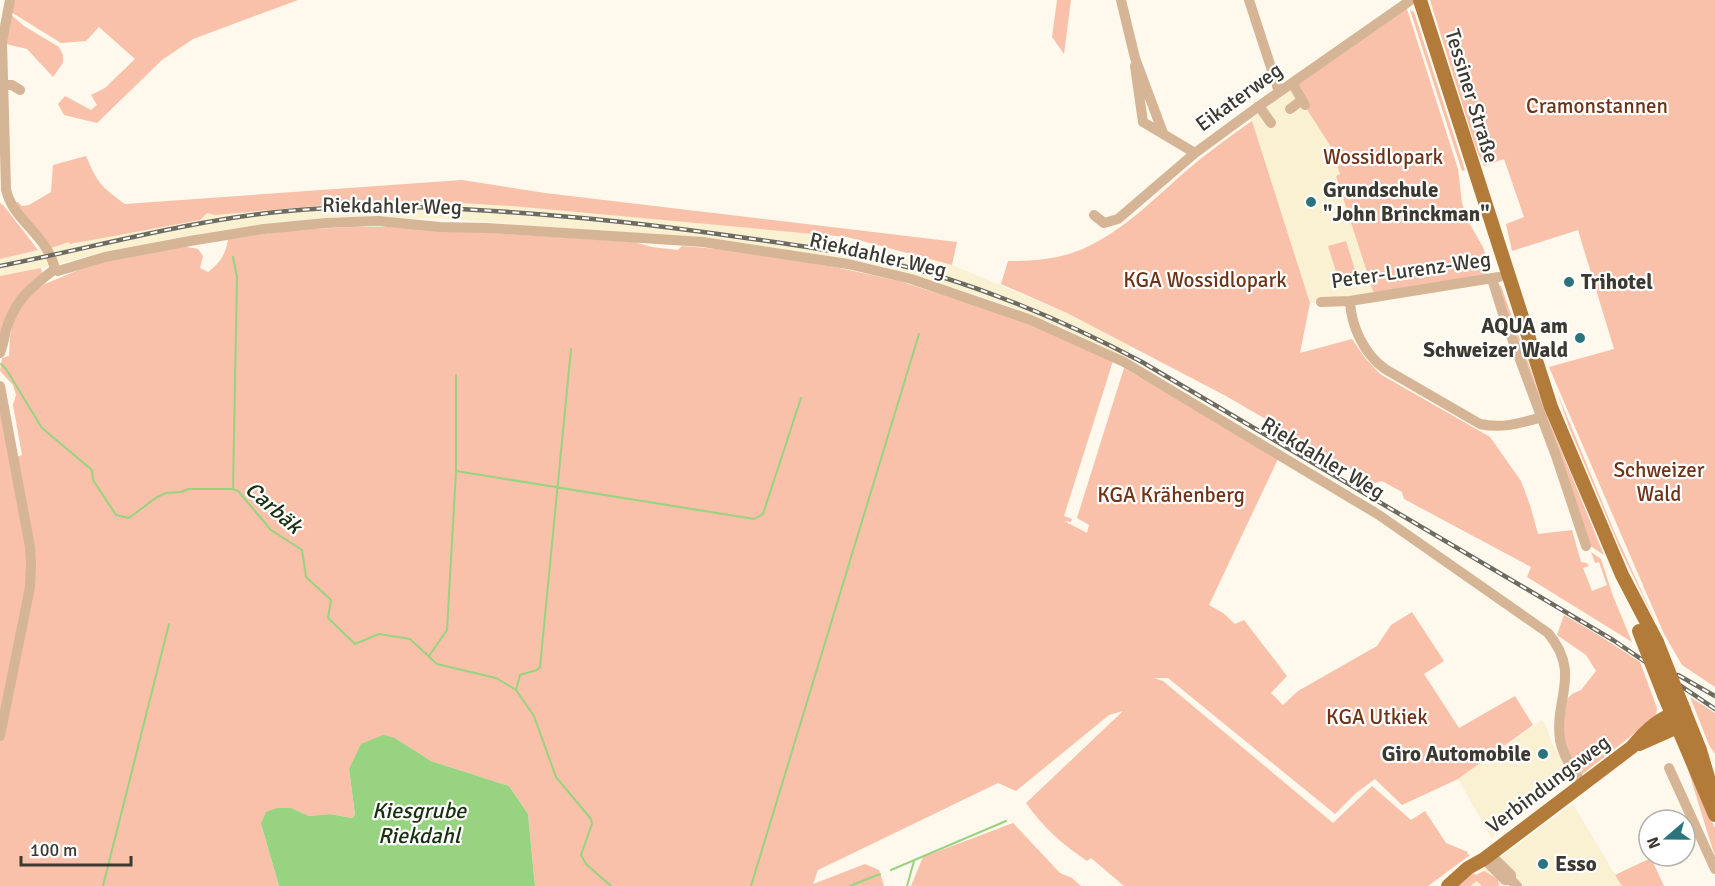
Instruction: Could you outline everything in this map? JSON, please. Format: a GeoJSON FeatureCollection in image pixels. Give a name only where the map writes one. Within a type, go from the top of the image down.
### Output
{"type":"FeatureCollection","features":[{"type":"Feature","properties":{"kind":"main road","name":"Tessiner Straße"},"geometry":{"type":"LineString","coordinates":[[1420,0],[1551,406],[1622,575],[1657,642],[1715,815]]}},
{"type":"Feature","properties":{"kind":"main road","name":"Tessiner Straße"},"geometry":{"type":"LineString","coordinates":[[1622,575],[1639,631],[1664,695],[1680,715],[1700,750],[1715,800]]}},
{"type":"Feature","properties":{"kind":"main road","name":"Verbindungsweg"},"geometry":{"type":"LineString","coordinates":[[1448,886],[1471,872],[1487,857],[1632,747],[1680,715]]}},
{"type":"Feature","properties":{"kind":"street"},"geometry":{"type":"LineString","coordinates":[[10,0],[3,31],[1,64],[6,193],[13,207],[51,255],[55,269]]}},
{"type":"Feature","properties":{"kind":"street"},"geometry":{"type":"LineString","coordinates":[[1121,0],[1135,58],[1163,133],[1195,153]]}},
{"type":"Feature","properties":{"kind":"street"},"geometry":{"type":"LineString","coordinates":[[1249,0],[1279,92]]}},
{"type":"Feature","properties":{"kind":"street","name":"Eikaterweg"},"geometry":{"type":"LineString","coordinates":[[1094,215],[1104,223],[1118,219],[1195,153],[1406,3]]}},
{"type":"Feature","properties":{"kind":"street"},"geometry":{"type":"LineString","coordinates":[[1290,109],[1304,102],[1292,83]]}},
{"type":"Feature","properties":{"kind":"street"},"geometry":{"type":"LineString","coordinates":[[2,85],[12,85],[20,90]]}},
{"type":"Feature","properties":{"kind":"street"},"geometry":{"type":"LineString","coordinates":[[1259,106],[1270,123]]}},
{"type":"Feature","properties":{"kind":"street","name":"Riekdahler Weg"},"geometry":{"type":"LineString","coordinates":[[0,353],[12,314],[19,300],[55,269],[58,271],[142,249],[253,231],[326,223],[378,221],[440,227],[703,242],[848,264],[911,279],[1031,320],[1092,346],[1152,378],[1379,515],[1548,633],[1560,652],[1565,669],[1566,685],[1560,720],[1562,746],[1570,765],[1583,785]]}},
{"type":"Feature","properties":{"kind":"street","name":"Peter-Lurenz-Weg"},"geometry":{"type":"LineString","coordinates":[[1321,302],[1350,301],[1507,275]]}},
{"type":"Feature","properties":{"kind":"street"},"geometry":{"type":"LineString","coordinates":[[1492,279],[1586,546]]}},
{"type":"Feature","properties":{"kind":"street"},"geometry":{"type":"LineString","coordinates":[[1350,301],[1352,316],[1360,338],[1373,359],[1385,369],[1479,424],[1508,426],[1542,417]]}},
{"type":"Feature","properties":{"kind":"street"},"geometry":{"type":"LineString","coordinates":[[0,386],[32,565],[30,587],[0,736]]}},
{"type":"Feature","properties":{"kind":"street"},"geometry":{"type":"LineString","coordinates":[[1669,768],[1715,869]]}},
{"type":"Feature","properties":{"kind":"street","name":"Verbindungsweg"},"geometry":{"type":"LineString","coordinates":[[1487,857],[1505,880],[1514,883]]}},
{"type":"Feature","properties":{"kind":"shaded area","name":"Grundschule \"John Brinckman\""},"geometry":{"type":"Polygon","coordinates":[[[1292,86],[1331,147],[1340,175],[1336,176],[1375,297],[1310,303],[1252,121],[1246,115],[1292,86]]]}},
{"type":"Feature","properties":{"kind":"shaded area"},"geometry":{"type":"Polygon","coordinates":[[[417,196],[805,232],[952,265],[1067,313],[1130,346],[1127,359],[1059,326],[992,300],[875,265],[824,255],[703,240],[451,219],[341,217],[271,223],[109,251],[43,268],[0,276],[0,259],[45,250],[69,240],[72,245],[209,209],[417,196]]]}},
{"type":"Feature","properties":{"kind":"shaded area"},"geometry":{"type":"Polygon","coordinates":[[[1542,720],[1566,768],[1566,773],[1499,826],[1492,839],[1458,779],[1542,720]]]}},
{"type":"Feature","properties":{"kind":"shaded area"},"geometry":{"type":"Polygon","coordinates":[[[1573,804],[1622,886],[1470,886],[1477,881],[1476,875],[1573,804]]]}},
{"type":"Feature","properties":{"kind":"green space"},"geometry":{"type":"Polygon","coordinates":[[[15,0],[298,0],[193,39],[162,60],[97,123],[64,115],[58,104],[65,96],[91,110],[97,105],[91,95],[105,88],[135,59],[99,27],[86,41],[61,43],[11,12],[15,0]]]}},
{"type":"Feature","properties":{"kind":"green space"},"geometry":{"type":"Polygon","coordinates":[[[1057,0],[1071,0],[1064,54],[1052,37],[1057,0]]]}},
{"type":"Feature","properties":{"kind":"green space"},"geometry":{"type":"Polygon","coordinates":[[[1430,0],[1715,0],[1715,687],[1682,665],[1664,634],[1549,367],[1614,349],[1578,230],[1512,251],[1506,224],[1524,217],[1504,159],[1484,166],[1476,149],[1430,0]]]}},
{"type":"Feature","properties":{"kind":"green space","name":"Wossidlopark"},"geometry":{"type":"Polygon","coordinates":[[[1407,9],[1458,169],[1462,203],[1468,221],[1483,247],[1489,266],[1485,268],[1488,278],[1374,294],[1336,176],[1340,174],[1331,147],[1292,86],[1407,9]]]}},
{"type":"Feature","properties":{"kind":"green space"},"geometry":{"type":"Polygon","coordinates":[[[1410,10],[1414,12],[1465,170],[1462,171],[1410,10]]]}},
{"type":"Feature","properties":{"kind":"green space"},"geometry":{"type":"Polygon","coordinates":[[[7,11],[24,26],[59,47],[63,55],[63,63],[53,77],[27,49],[2,43],[7,11]]]}},
{"type":"Feature","properties":{"kind":"green space","name":"KGA Wossidlopark"},"geometry":{"type":"Polygon","coordinates":[[[1252,121],[1310,303],[1300,353],[1352,339],[1380,374],[1490,437],[1521,481],[1538,534],[1572,530],[1581,562],[1589,566],[1583,568],[1592,591],[1607,585],[1599,562],[1595,563],[1591,552],[1601,559],[1632,642],[1527,577],[1531,567],[1404,499],[1402,492],[1382,481],[1375,483],[1226,396],[1067,313],[1001,284],[1008,261],[1039,260],[1069,254],[1103,239],[1140,212],[1202,158],[1252,121]]]}},
{"type":"Feature","properties":{"kind":"green space"},"geometry":{"type":"Polygon","coordinates":[[[86,156],[101,183],[125,204],[462,180],[545,193],[957,242],[952,265],[847,237],[512,206],[373,201],[215,215],[207,213],[200,220],[70,244],[69,242],[51,248],[14,203],[18,202],[22,206],[29,205],[51,192],[53,165],[86,156]]]}},
{"type":"Feature","properties":{"kind":"green space"},"geometry":{"type":"Polygon","coordinates":[[[0,203],[4,206],[38,250],[0,259],[0,203]]]}},
{"type":"Feature","properties":{"kind":"green space"},"geometry":{"type":"Polygon","coordinates":[[[397,227],[634,242],[678,250],[682,246],[729,250],[835,267],[899,281],[1020,320],[1113,361],[1064,516],[1072,519],[1071,522],[1064,521],[1087,533],[1089,525],[1077,518],[1124,368],[1278,459],[1209,605],[1223,613],[1235,624],[1244,620],[1287,676],[1271,693],[1283,705],[1298,691],[1377,646],[1391,625],[1412,612],[1444,661],[1424,674],[1459,728],[1515,696],[1533,725],[1458,779],[1402,805],[1375,779],[1356,793],[1335,814],[1168,678],[1154,678],[1163,681],[1333,823],[1372,786],[1411,820],[1425,811],[1446,843],[1470,855],[1428,886],[1124,886],[1091,858],[1087,861],[1061,842],[1026,803],[1123,711],[1109,715],[1016,791],[998,783],[818,870],[813,884],[865,864],[879,870],[884,886],[535,886],[528,814],[509,786],[431,761],[395,738],[349,769],[355,815],[352,818],[330,814],[309,816],[290,808],[277,808],[261,824],[279,886],[0,886],[0,386],[14,458],[22,455],[13,405],[16,395],[13,385],[0,371],[2,358],[9,356],[14,317],[27,297],[40,286],[93,264],[181,246],[198,249],[203,256],[200,268],[208,272],[222,258],[228,239],[293,230],[397,227]]]}},
{"type":"Feature","properties":{"kind":"green space"},"geometry":{"type":"Polygon","coordinates":[[[1346,241],[1356,273],[1338,278],[1328,246],[1346,241]]]}},
{"type":"Feature","properties":{"kind":"green space"},"geometry":{"type":"Polygon","coordinates":[[[41,268],[42,273],[27,286],[11,308],[0,335],[0,276],[41,268]]]}},
{"type":"Feature","properties":{"kind":"green space"},"geometry":{"type":"Polygon","coordinates":[[[1496,284],[1501,286],[1548,418],[1604,555],[1589,545],[1496,284]]]}},
{"type":"Feature","properties":{"kind":"green space"},"geometry":{"type":"Polygon","coordinates":[[[1557,392],[1614,531],[1658,627],[1621,551],[1569,427],[1557,392]]]}},
{"type":"Feature","properties":{"kind":"green space"},"geometry":{"type":"Polygon","coordinates":[[[1564,615],[1640,662],[1657,708],[1656,715],[1649,722],[1580,776],[1563,740],[1562,728],[1567,699],[1581,690],[1596,671],[1586,655],[1557,635],[1564,615]]]}},
{"type":"Feature","properties":{"kind":"green space"},"geometry":{"type":"Polygon","coordinates":[[[1690,697],[1715,713],[1715,754],[1709,745],[1690,697]]]}},
{"type":"Feature","properties":{"kind":"green space"},"geometry":{"type":"Polygon","coordinates":[[[1683,755],[1715,828],[1715,857],[1686,763],[1683,755]]]}},
{"type":"Feature","properties":{"kind":"green space"},"geometry":{"type":"Polygon","coordinates":[[[1013,823],[1060,873],[1072,878],[1081,886],[911,886],[923,857],[1013,823]]]}},
{"type":"Feature","properties":{"kind":"green space"},"geometry":{"type":"Polygon","coordinates":[[[1637,865],[1637,868],[1656,868],[1664,886],[1622,886],[1615,875],[1637,865]]]}},
{"type":"Feature","properties":{"kind":"green space"},"geometry":{"type":"Polygon","coordinates":[[[1484,871],[1498,879],[1499,886],[1482,886],[1477,881],[1470,886],[1456,886],[1473,873],[1476,875],[1484,871]]]}},
{"type":"Feature","properties":{"kind":"water","name":"Kiesgrube Riekdahl"},"geometry":{"type":"Polygon","coordinates":[[[383,735],[395,738],[431,761],[509,786],[528,814],[535,886],[279,886],[261,824],[266,812],[277,808],[291,808],[309,816],[330,814],[352,818],[355,815],[349,769],[361,744],[383,735]]]}},
{"type":"Feature","properties":{"kind":"waterway"},"geometry":{"type":"LineString","coordinates":[[233,257],[237,277],[233,489]]}},
{"type":"Feature","properties":{"kind":"waterway"},"geometry":{"type":"LineString","coordinates":[[751,886],[919,334]]}},
{"type":"Feature","properties":{"kind":"waterway"},"geometry":{"type":"LineString","coordinates":[[516,690],[520,675],[540,667],[571,349]]}},
{"type":"Feature","properties":{"kind":"waterway","name":"Carbäk"},"geometry":{"type":"LineString","coordinates":[[1,364],[42,428],[92,470],[93,480],[116,515],[129,518],[166,493],[189,489],[238,491],[271,530],[302,550],[306,577],[331,600],[328,618],[355,644],[379,634],[410,639],[437,664],[496,678],[516,690],[534,716],[556,777],[591,819],[592,824],[581,855],[586,864],[611,886]]}},
{"type":"Feature","properties":{"kind":"waterway"},"geometry":{"type":"LineString","coordinates":[[456,375],[456,471]]}},
{"type":"Feature","properties":{"kind":"waterway"},"geometry":{"type":"LineString","coordinates":[[429,656],[447,630],[456,471],[754,519],[763,514],[801,398]]}},
{"type":"Feature","properties":{"kind":"waterway"},"geometry":{"type":"LineString","coordinates":[[103,886],[169,624]]}},
{"type":"Feature","properties":{"kind":"waterway"},"geometry":{"type":"LineString","coordinates":[[891,870],[1006,821]]}},
{"type":"Feature","properties":{"kind":"waterway"},"geometry":{"type":"LineString","coordinates":[[907,886],[914,861]]}},
{"type":"Feature","properties":{"kind":"waterway"},"geometry":{"type":"LineString","coordinates":[[850,886],[880,874]]}},
{"type":"Feature","properties":{"kind":"railway"},"geometry":{"type":"LineString","coordinates":[[0,266],[242,216],[348,207],[418,207],[583,218],[653,226],[820,249],[918,270],[1019,305],[1094,337],[1142,362],[1613,640],[1715,709]]}},
{"type":"Feature","properties":{"kind":"railway"},"geometry":{"type":"LineString","coordinates":[[1678,675],[1715,696]]}},
{"type":"Feature","properties":{"kind":"place","name":"Grundschule \"John Brinckman\""},"geometry":{"type":"Point","coordinates":[1311,202]}},
{"type":"Feature","properties":{"kind":"place","name":"Trihotel"},"geometry":{"type":"Point","coordinates":[1569,282]}},
{"type":"Feature","properties":{"kind":"place","name":"AQUA am Schweizer Wald"},"geometry":{"type":"Point","coordinates":[1580,338]}},
{"type":"Feature","properties":{"kind":"place","name":"Giro Automobile"},"geometry":{"type":"Point","coordinates":[1543,754]}},
{"type":"Feature","properties":{"kind":"place","name":"Esso"},"geometry":{"type":"Point","coordinates":[1543,864]}},
{"type":"Feature","properties":{"kind":"park label","name":"Cramonstannen"},"geometry":{"type":"Point","coordinates":[1597,106]}},
{"type":"Feature","properties":{"kind":"park label","name":"Schweizer Wald"},"geometry":{"type":"Point","coordinates":[1659,482]}},
{"type":"Feature","properties":{"kind":"park label","name":"KGA Krähenberg"},"geometry":{"type":"Point","coordinates":[1171,495]}},
{"type":"Feature","properties":{"kind":"park label","name":"KGA Utkiek"},"geometry":{"type":"Point","coordinates":[1377,717]}}]}
